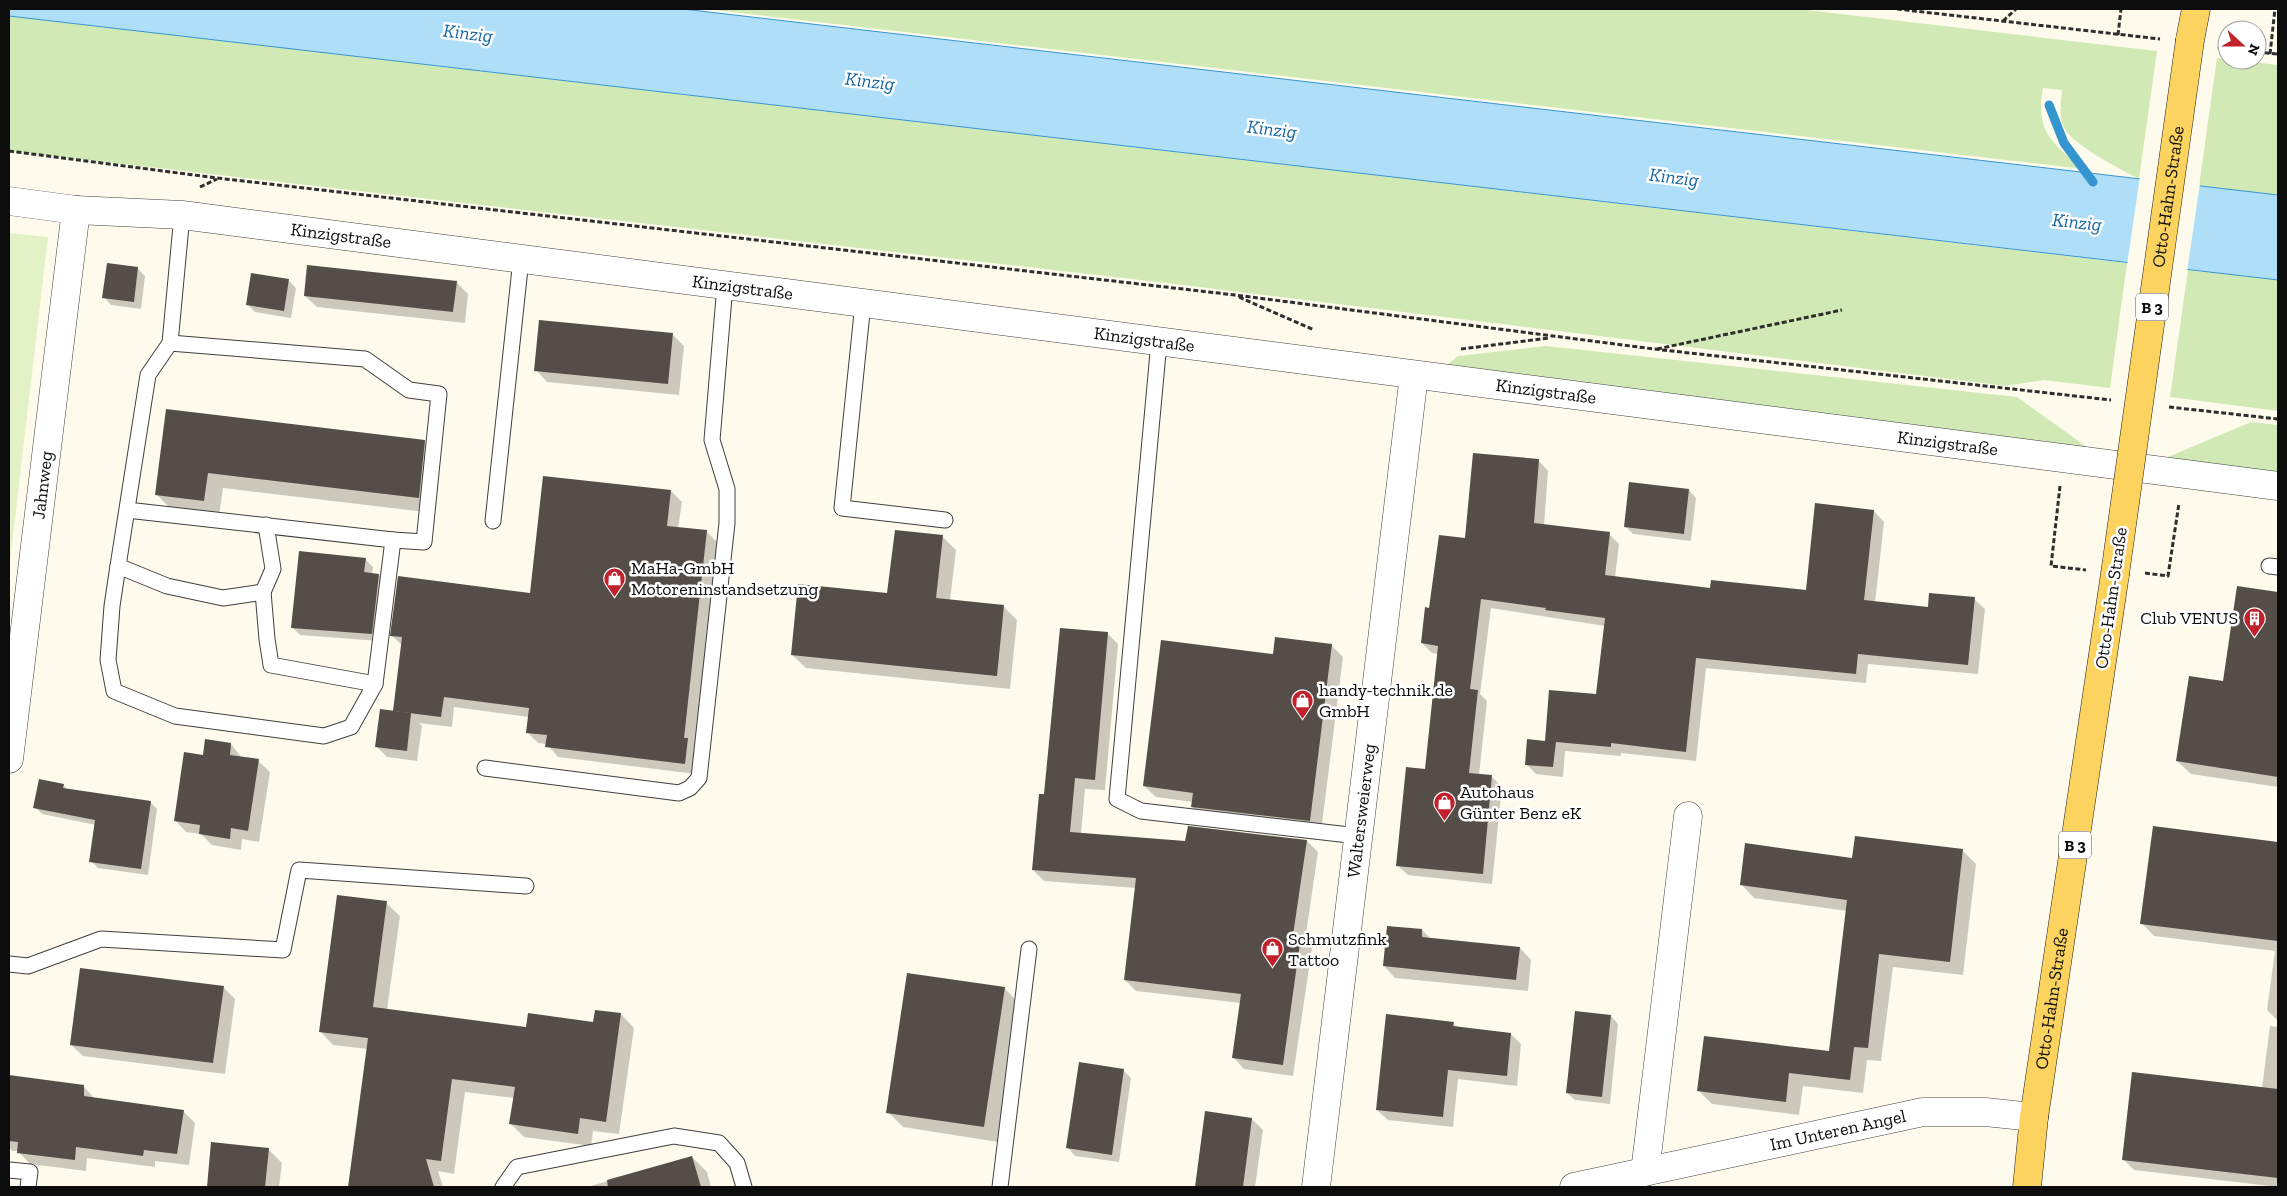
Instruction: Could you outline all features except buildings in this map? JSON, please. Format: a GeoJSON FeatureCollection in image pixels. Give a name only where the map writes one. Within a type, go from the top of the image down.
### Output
{"type":"FeatureCollection","features":[{"type":"Feature","properties":{"kind":"main road","name":"Otto-Hahn-Straße"},"geometry":{"type":"LineString","coordinates":[[2027,1187],[2034,1117],[2196,9]]}},
{"type":"Feature","properties":{"kind":"street","name":"Kinzigstraße"},"geometry":{"type":"LineString","coordinates":[[9,201],[76,210],[182,215],[2278,486]]}},
{"type":"Feature","properties":{"kind":"street","name":"Jahnweg"},"geometry":{"type":"LineString","coordinates":[[9,759],[76,210]]}},
{"type":"Feature","properties":{"kind":"street","name":"Waltersweierweg"},"geometry":{"type":"LineString","coordinates":[[1316,1187],[1414,375]]}},
{"type":"Feature","properties":{"kind":"street"},"geometry":{"type":"LineString","coordinates":[[1645,1172],[1688,816]]}},
{"type":"Feature","properties":{"kind":"street","name":"Im Unteren Angel"},"geometry":{"type":"LineString","coordinates":[[1574,1187],[1923,1112],[1986,1112],[2034,1117]]}},
{"type":"Feature","properties":{"kind":"lane"},"geometry":{"type":"LineString","coordinates":[[182,215],[170,343],[148,375],[112,606],[108,660],[114,691],[175,716],[324,736],[351,727],[375,684],[393,540]]}},
{"type":"Feature","properties":{"kind":"lane"},"geometry":{"type":"LineString","coordinates":[[493,521],[521,259]]}},
{"type":"Feature","properties":{"kind":"lane"},"geometry":{"type":"LineString","coordinates":[[485,768],[679,793],[690,788],[699,778],[727,523],[727,489],[712,440],[725,285]]}},
{"type":"Feature","properties":{"kind":"lane"},"geometry":{"type":"LineString","coordinates":[[863,303],[842,508],[945,520]]}},
{"type":"Feature","properties":{"kind":"lane"},"geometry":{"type":"LineString","coordinates":[[1159,342],[1117,799],[1141,811],[1358,836]]}},
{"type":"Feature","properties":{"kind":"lane"},"geometry":{"type":"LineString","coordinates":[[127,510],[424,542],[439,394],[409,390],[365,359],[170,343]]}},
{"type":"Feature","properties":{"kind":"lane"},"geometry":{"type":"LineString","coordinates":[[266,525],[273,569],[263,592],[271,665],[375,684]]}},
{"type":"Feature","properties":{"kind":"lane"},"geometry":{"type":"LineString","coordinates":[[118,566],[167,586],[224,598],[263,592]]}},
{"type":"Feature","properties":{"kind":"lane"},"geometry":{"type":"LineString","coordinates":[[9,964],[28,966],[100,939],[283,950],[299,870],[526,886]]}},
{"type":"Feature","properties":{"kind":"lane"},"geometry":{"type":"LineString","coordinates":[[1000,1187],[1029,949]]}},
{"type":"Feature","properties":{"kind":"lane"},"geometry":{"type":"LineString","coordinates":[[503,1187],[517,1167],[674,1136],[719,1143],[737,1163],[744,1187]]}},
{"type":"Feature","properties":{"kind":"lane"},"geometry":{"type":"LineString","coordinates":[[9,1170],[30,1172],[28,1187]]}},
{"type":"Feature","properties":{"kind":"path"},"geometry":{"type":"LineString","coordinates":[[1897,9],[2155,38]]}},
{"type":"Feature","properties":{"kind":"path"},"geometry":{"type":"LineString","coordinates":[[2003,21],[2016,9]]}},
{"type":"Feature","properties":{"kind":"path"},"geometry":{"type":"LineString","coordinates":[[2118,35],[2121,9]]}},
{"type":"Feature","properties":{"kind":"path"},"geometry":{"type":"LineString","coordinates":[[2270,54],[2275,9]]}},
{"type":"Feature","properties":{"kind":"path"},"geometry":{"type":"LineString","coordinates":[[2267,54],[2278,54]]}},
{"type":"Feature","properties":{"kind":"path"},"geometry":{"type":"LineString","coordinates":[[9,151],[247,182],[1235,295],[1654,350],[2278,419]]}},
{"type":"Feature","properties":{"kind":"path"},"geometry":{"type":"LineString","coordinates":[[1654,350],[1842,310]]}},
{"type":"Feature","properties":{"kind":"path"},"geometry":{"type":"LineString","coordinates":[[1458,349],[1554,338]]}},
{"type":"Feature","properties":{"kind":"path"},"geometry":{"type":"LineString","coordinates":[[2064,459],[2051,566],[2168,576],[2183,474]]}},
{"type":"Feature","properties":{"kind":"green space"},"geometry":{"type":"Polygon","coordinates":[[[705,9],[1798,9],[2157,51],[2139,179],[2085,148],[2067,132],[2061,117],[2062,90],[2043,88],[2041,103],[2044,126],[2055,144],[2084,169],[705,9]]]}},
{"type":"Feature","properties":{"kind":"green space"},"geometry":{"type":"Polygon","coordinates":[[[9,16],[2127,263],[2110,388],[2044,380],[2006,386],[1175,284],[9,151],[9,16]]]}},
{"type":"Feature","properties":{"kind":"green space"},"geometry":{"type":"Polygon","coordinates":[[[2217,58],[2217,70],[2267,70],[2267,64],[2278,65],[2278,195],[2199,186],[2217,58]]]}},
{"type":"Feature","properties":{"kind":"green space"},"geometry":{"type":"Polygon","coordinates":[[[9,233],[48,237],[9,570],[9,233]]]}},
{"type":"Feature","properties":{"kind":"green space"},"geometry":{"type":"Polygon","coordinates":[[[2188,270],[2278,280],[2278,411],[2170,397],[2188,270]]]}},
{"type":"Feature","properties":{"kind":"green space"},"geometry":{"type":"Polygon","coordinates":[[[1546,346],[2017,397],[2091,450],[1444,367],[1458,356],[1546,346]]]}},
{"type":"Feature","properties":{"kind":"green space"},"geometry":{"type":"Polygon","coordinates":[[[2251,422],[2278,425],[2278,472],[2163,459],[2251,422]]]}},
{"type":"Feature","properties":{"kind":"water","name":"Kinzig"},"geometry":{"type":"Polygon","coordinates":[[[9,9],[683,9],[2278,195],[2278,280],[9,16],[9,9]]]}},
{"type":"Feature","properties":{"kind":"pier"},"geometry":{"type":"Polygon","coordinates":[[[2140,176],[2200,183],[2187,272],[2127,265],[2140,176]]]}},
{"type":"Feature","properties":{"kind":"waterway"},"geometry":{"type":"LineString","coordinates":[[2049,105],[2064,143],[2093,182]]}},
{"type":"Feature","properties":{"kind":"place","name":"MaHa-GmbH Motoreninstandsetzung"},"geometry":{"type":"Point","coordinates":[615,597]}},
{"type":"Feature","properties":{"kind":"place","name":"Club VENUS"},"geometry":{"type":"Point","coordinates":[2254,637]}},
{"type":"Feature","properties":{"kind":"place","name":"handy-technik.de GmbH"},"geometry":{"type":"Point","coordinates":[1303,719]}},
{"type":"Feature","properties":{"kind":"place","name":"Autohaus Günter Benz eK"},"geometry":{"type":"Point","coordinates":[1444,821]}},
{"type":"Feature","properties":{"kind":"place","name":"Schmutzfink Tattoo"},"geometry":{"type":"Point","coordinates":[1272,968]}}]}
